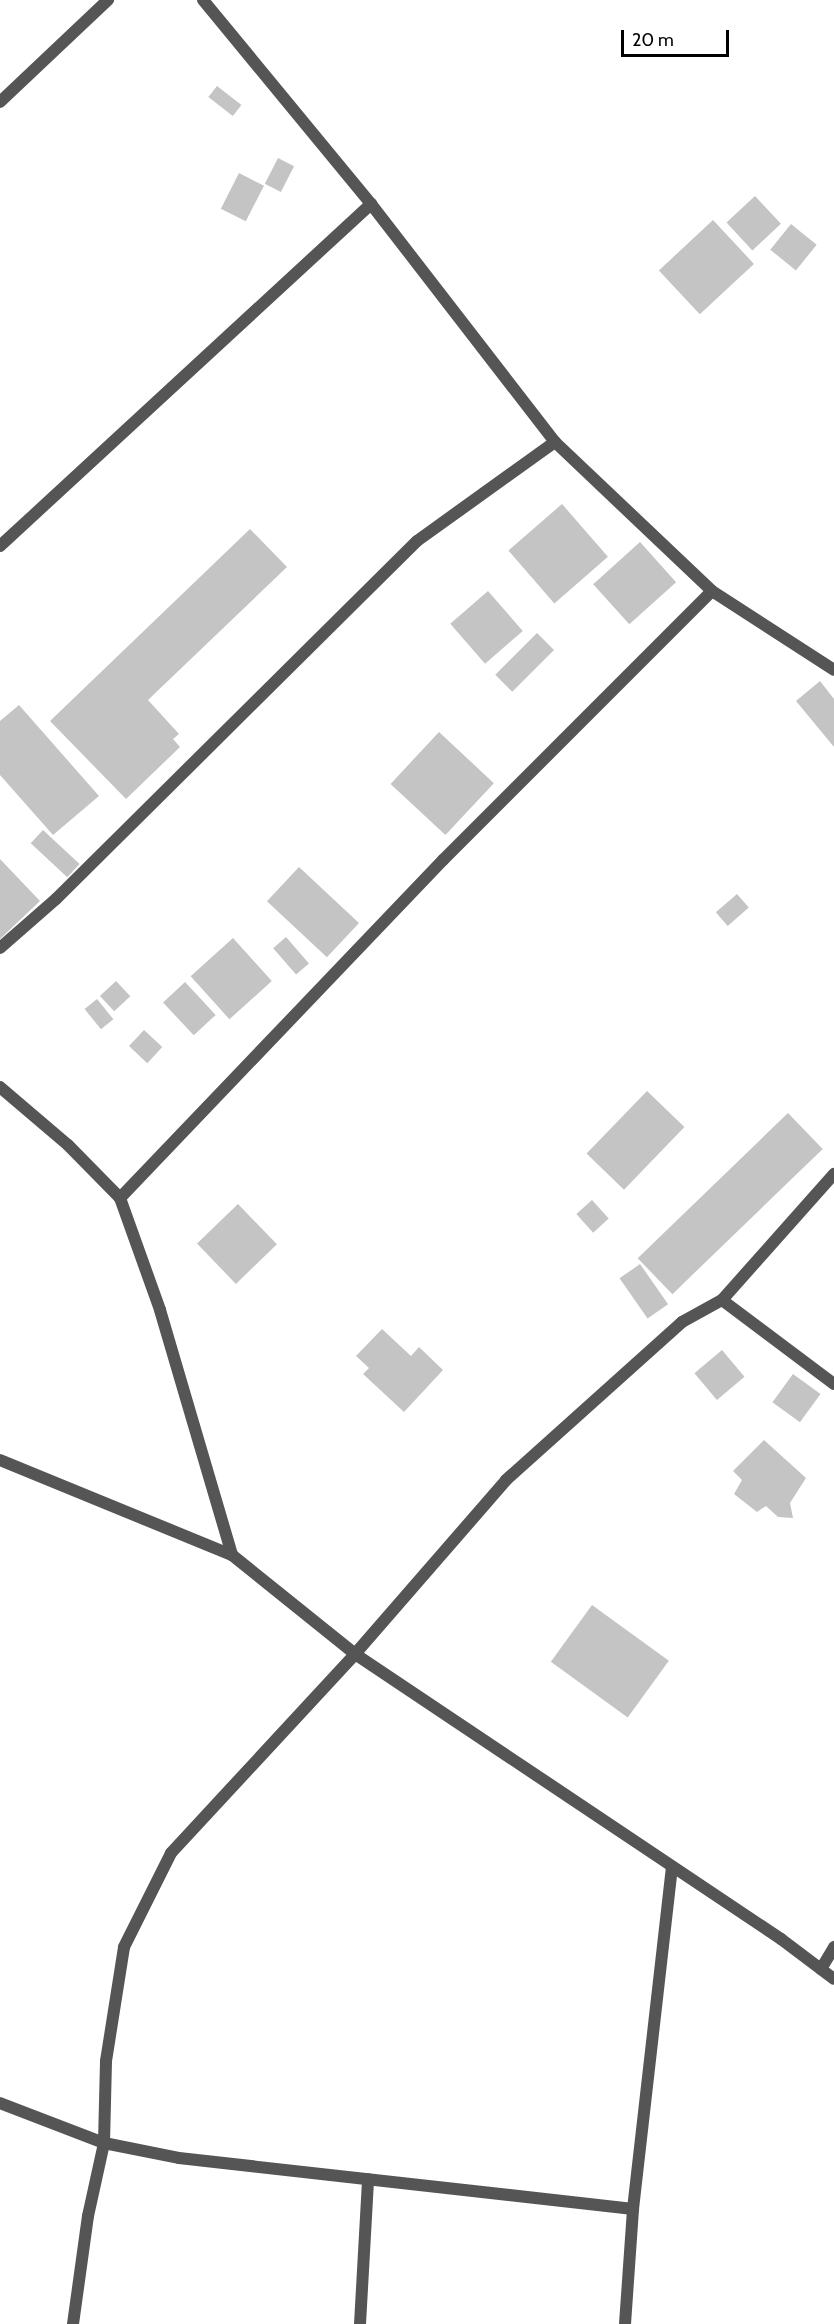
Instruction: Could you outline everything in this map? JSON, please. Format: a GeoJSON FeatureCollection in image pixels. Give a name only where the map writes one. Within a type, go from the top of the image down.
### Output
{"type":"FeatureCollection","features":[{"type":"Feature","properties":{"kind":"street"},"geometry":{"type":"LineString","coordinates":[[0,102],[108,0]]}},
{"type":"Feature","properties":{"kind":"street"},"geometry":{"type":"LineString","coordinates":[[203,0],[371,204],[555,442],[712,591],[834,670]]}},
{"type":"Feature","properties":{"kind":"street"},"geometry":{"type":"LineString","coordinates":[[0,546],[371,204]]}},
{"type":"Feature","properties":{"kind":"street"},"geometry":{"type":"LineString","coordinates":[[0,948],[56,899],[417,541],[555,442]]}},
{"type":"Feature","properties":{"kind":"street"},"geometry":{"type":"LineString","coordinates":[[120,1198],[443,860],[712,591]]}},
{"type":"Feature","properties":{"kind":"street"},"geometry":{"type":"LineString","coordinates":[[0,1087],[68,1145],[120,1198],[160,1310],[232,1555]]}},
{"type":"Feature","properties":{"kind":"street"},"geometry":{"type":"LineString","coordinates":[[73,2324],[88,2216],[104,2143],[106,2061],[124,1947],[171,1853],[355,1654],[506,1480],[682,1322],[722,1300],[834,1174]]}},
{"type":"Feature","properties":{"kind":"street"},"geometry":{"type":"LineString","coordinates":[[722,1300],[834,1384]]}},
{"type":"Feature","properties":{"kind":"street"},"geometry":{"type":"LineString","coordinates":[[0,1460],[232,1555],[355,1654],[834,1979]]}},
{"type":"Feature","properties":{"kind":"street"},"geometry":{"type":"LineString","coordinates":[[625,2324],[633,2209],[672,1869]]}},
{"type":"Feature","properties":{"kind":"street"},"geometry":{"type":"LineString","coordinates":[[821,1969],[834,1947]]}},
{"type":"Feature","properties":{"kind":"street"},"geometry":{"type":"LineString","coordinates":[[0,2103],[104,2143],[179,2158],[633,2209]]}},
{"type":"Feature","properties":{"kind":"street"},"geometry":{"type":"LineString","coordinates":[[360,2324],[368,2179]]}},
{"type":"Feature","properties":{"kind":"building"},"geometry":{"type":"Polygon","coordinates":[[[217,86],[241,105],[233,116],[208,97],[217,86]]]}},
{"type":"Feature","properties":{"kind":"building"},"geometry":{"type":"Polygon","coordinates":[[[278,158],[294,166],[281,192],[265,184],[278,158]]]}},
{"type":"Feature","properties":{"kind":"building"},"geometry":{"type":"Polygon","coordinates":[[[239,173],[264,186],[246,221],[221,209],[239,173]]]}},
{"type":"Feature","properties":{"kind":"building"},"geometry":{"type":"Polygon","coordinates":[[[755,196],[781,224],[752,250],[726,223],[755,196]]]}},
{"type":"Feature","properties":{"kind":"building"},"geometry":{"type":"Polygon","coordinates":[[[713,220],[754,264],[700,314],[659,270],[713,220]]]}},
{"type":"Feature","properties":{"kind":"building"},"geometry":{"type":"Polygon","coordinates":[[[791,224],[817,245],[796,270],[770,250],[791,224]]]}},
{"type":"Feature","properties":{"kind":"building"},"geometry":{"type":"Polygon","coordinates":[[[562,504],[608,557],[554,603],[508,551],[562,504]]]}},
{"type":"Feature","properties":{"kind":"building"},"geometry":{"type":"Polygon","coordinates":[[[250,529],[287,567],[148,700],[179,734],[173,739],[180,747],[126,799],[50,721],[250,529]]]}},
{"type":"Feature","properties":{"kind":"building"},"geometry":{"type":"Polygon","coordinates":[[[640,542],[676,582],[629,624],[593,584],[640,542]]]}},
{"type":"Feature","properties":{"kind":"building"},"geometry":{"type":"Polygon","coordinates":[[[488,591],[523,631],[485,664],[450,624],[488,591]]]}},
{"type":"Feature","properties":{"kind":"building"},"geometry":{"type":"Polygon","coordinates":[[[537,633],[554,650],[512,692],[495,675],[537,633]]]}},
{"type":"Feature","properties":{"kind":"building"},"geometry":{"type":"Polygon","coordinates":[[[820,681],[834,699],[834,747],[796,701],[820,681]]]}},
{"type":"Feature","properties":{"kind":"building"},"geometry":{"type":"Polygon","coordinates":[[[19,705],[99,796],[53,835],[0,775],[0,721],[19,705]]]}},
{"type":"Feature","properties":{"kind":"building"},"geometry":{"type":"Polygon","coordinates":[[[439,732],[494,783],[445,835],[391,784],[439,732]]]}},
{"type":"Feature","properties":{"kind":"building"},"geometry":{"type":"Polygon","coordinates":[[[43,830],[80,864],[67,877],[31,843],[43,830]]]}},
{"type":"Feature","properties":{"kind":"building"},"geometry":{"type":"Polygon","coordinates":[[[0,859],[40,901],[0,939],[0,859]]]}},
{"type":"Feature","properties":{"kind":"building"},"geometry":{"type":"Polygon","coordinates":[[[299,867],[359,923],[327,957],[267,901],[299,867]]]}},
{"type":"Feature","properties":{"kind":"building"},"geometry":{"type":"Polygon","coordinates":[[[737,894],[749,908],[728,926],[716,912],[737,894]]]}},
{"type":"Feature","properties":{"kind":"building"},"geometry":{"type":"Polygon","coordinates":[[[286,937],[309,963],[296,975],[273,948],[286,937]]]}},
{"type":"Feature","properties":{"kind":"building"},"geometry":{"type":"Polygon","coordinates":[[[233,938],[272,981],[229,1019],[191,976],[233,938]]]}},
{"type":"Feature","properties":{"kind":"building"},"geometry":{"type":"Polygon","coordinates":[[[116,981],[130,996],[114,1011],[100,996],[116,981]]]}},
{"type":"Feature","properties":{"kind":"building"},"geometry":{"type":"Polygon","coordinates":[[[185,982],[216,1015],[194,1035],[163,1002],[185,982]]]}},
{"type":"Feature","properties":{"kind":"building"},"geometry":{"type":"Polygon","coordinates":[[[97,999],[113,1019],[101,1029],[85,1009],[97,999]]]}},
{"type":"Feature","properties":{"kind":"building"},"geometry":{"type":"Polygon","coordinates":[[[144,1030],[162,1047],[147,1063],[129,1046],[144,1030]]]}},
{"type":"Feature","properties":{"kind":"building"},"geometry":{"type":"Polygon","coordinates":[[[647,1091],[684,1127],[624,1190],[587,1154],[647,1091]]]}},
{"type":"Feature","properties":{"kind":"building"},"geometry":{"type":"Polygon","coordinates":[[[788,1113],[823,1149],[672,1294],[638,1258],[788,1113]]]}},
{"type":"Feature","properties":{"kind":"building"},"geometry":{"type":"Polygon","coordinates":[[[592,1200],[609,1219],[593,1233],[576,1214],[592,1200]]]}},
{"type":"Feature","properties":{"kind":"building"},"geometry":{"type":"Polygon","coordinates":[[[238,1204],[277,1244],[236,1284],[197,1244],[238,1204]]]}},
{"type":"Feature","properties":{"kind":"building"},"geometry":{"type":"Polygon","coordinates":[[[640,1264],[668,1304],[648,1318],[620,1278],[640,1264]]]}},
{"type":"Feature","properties":{"kind":"building"},"geometry":{"type":"Polygon","coordinates":[[[382,1329],[411,1356],[419,1347],[443,1370],[404,1412],[363,1374],[369,1368],[356,1356],[382,1329]]]}},
{"type":"Feature","properties":{"kind":"building"},"geometry":{"type":"Polygon","coordinates":[[[722,1350],[744,1377],[717,1400],[694,1373],[722,1350]]]}},
{"type":"Feature","properties":{"kind":"building"},"geometry":{"type":"Polygon","coordinates":[[[793,1374],[821,1394],[800,1422],[772,1402],[793,1374]]]}},
{"type":"Feature","properties":{"kind":"building"},"geometry":{"type":"Polygon","coordinates":[[[764,1440],[806,1478],[790,1503],[793,1518],[778,1517],[766,1506],[757,1512],[734,1494],[742,1480],[733,1471],[764,1440]]]}},
{"type":"Feature","properties":{"kind":"building"},"geometry":{"type":"Polygon","coordinates":[[[592,1605],[669,1661],[628,1717],[551,1662],[592,1605]]]}}]}
